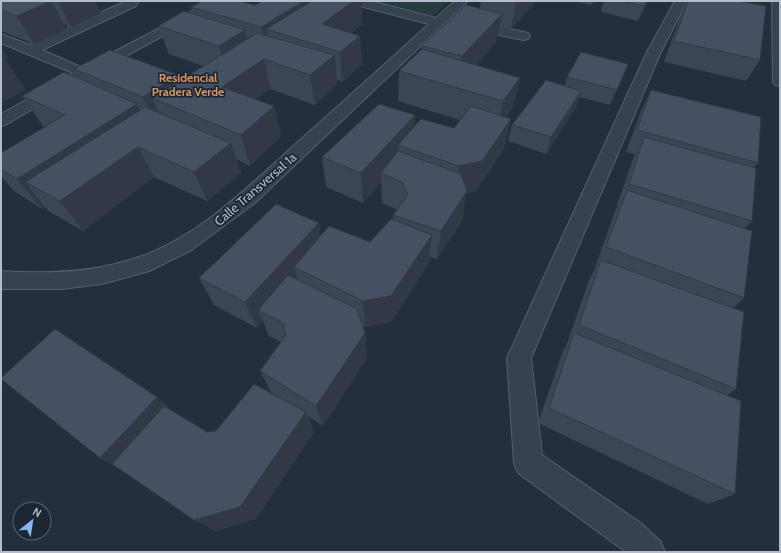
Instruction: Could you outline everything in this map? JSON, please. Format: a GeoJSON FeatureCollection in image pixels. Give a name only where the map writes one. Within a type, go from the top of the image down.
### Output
{"type":"FeatureCollection","features":[{"type":"Feature","properties":{"kind":"street"},"geometry":{"type":"LineString","coordinates":[[31,50],[132,3],[126,1]]}},
{"type":"Feature","properties":{"kind":"street"},"geometry":{"type":"LineString","coordinates":[[1,121],[84,73],[221,1]]}},
{"type":"Feature","properties":{"kind":"street"},"geometry":{"type":"LineString","coordinates":[[356,1],[440,20],[523,36]]}},
{"type":"Feature","properties":{"kind":"street","name":"Calle Transversal 1a"},"geometry":{"type":"LineString","coordinates":[[1,280],[20,282],[116,274],[159,258],[214,225],[249,197],[462,1]]}},
{"type":"Feature","properties":{"kind":"street"},"geometry":{"type":"LineString","coordinates":[[649,552],[631,535],[528,463],[519,358],[653,54],[681,1]]}},
{"type":"Feature","properties":{"kind":"street"},"geometry":{"type":"LineString","coordinates":[[778,1],[780,82]]}},
{"type":"Feature","properties":{"kind":"street"},"geometry":{"type":"LineString","coordinates":[[1,38],[84,73]]}},
{"type":"Feature","properties":{"kind":"green space"},"geometry":{"type":"Polygon","coordinates":[[[364,1],[450,1],[431,17],[364,1]]]}},
{"type":"Feature","properties":{"kind":"building"},"geometry":{"type":"Polygon","coordinates":[[[1,1],[51,1],[17,16],[1,10],[1,1]]]}},
{"type":"Feature","properties":{"kind":"building"},"geometry":{"type":"Polygon","coordinates":[[[202,1],[239,1],[255,5],[263,1],[304,1],[261,27],[191,7],[202,1]]]}},
{"type":"Feature","properties":{"kind":"building"},"geometry":{"type":"Polygon","coordinates":[[[312,1],[354,1],[322,24],[360,36],[340,52],[266,29],[312,1]]]}},
{"type":"Feature","properties":{"kind":"building"},"geometry":{"type":"Polygon","coordinates":[[[621,1],[647,1],[644,6],[621,1]]]}},
{"type":"Feature","properties":{"kind":"building"},"geometry":{"type":"Polygon","coordinates":[[[688,1],[738,1],[766,6],[760,60],[674,41],[688,1]]]}},
{"type":"Feature","properties":{"kind":"building"},"geometry":{"type":"Polygon","coordinates":[[[466,5],[502,14],[462,56],[422,46],[466,5]]]}},
{"type":"Feature","properties":{"kind":"building"},"geometry":{"type":"Polygon","coordinates":[[[184,11],[245,30],[219,46],[158,26],[184,11]]]}},
{"type":"Feature","properties":{"kind":"building"},"geometry":{"type":"Polygon","coordinates":[[[257,33],[335,55],[310,75],[264,59],[222,87],[274,106],[241,135],[152,98],[257,33]]]}},
{"type":"Feature","properties":{"kind":"building"},"geometry":{"type":"Polygon","coordinates":[[[422,49],[520,78],[503,101],[399,71],[422,49]]]}},
{"type":"Feature","properties":{"kind":"building"},"geometry":{"type":"Polygon","coordinates":[[[110,50],[178,75],[143,97],[74,69],[110,50]]]}},
{"type":"Feature","properties":{"kind":"building"},"geometry":{"type":"Polygon","coordinates":[[[581,52],[628,64],[617,90],[567,77],[581,52]]]}},
{"type":"Feature","properties":{"kind":"building"},"geometry":{"type":"Polygon","coordinates":[[[64,72],[137,104],[17,179],[1,169],[1,153],[65,115],[22,96],[64,72]]]}},
{"type":"Feature","properties":{"kind":"building"},"geometry":{"type":"Polygon","coordinates":[[[546,80],[581,91],[551,137],[512,125],[546,80]]]}},
{"type":"Feature","properties":{"kind":"building"},"geometry":{"type":"Polygon","coordinates":[[[651,90],[761,117],[758,163],[637,130],[651,90]]]}},
{"type":"Feature","properties":{"kind":"building"},"geometry":{"type":"Polygon","coordinates":[[[379,104],[415,115],[361,173],[322,157],[379,104]]]}},
{"type":"Feature","properties":{"kind":"building"},"geometry":{"type":"Polygon","coordinates":[[[471,106],[511,119],[482,161],[459,166],[398,145],[421,119],[454,128],[471,106]]]}},
{"type":"Feature","properties":{"kind":"building"},"geometry":{"type":"Polygon","coordinates":[[[145,107],[231,143],[194,172],[138,147],[60,201],[25,182],[145,107]]]}},
{"type":"Feature","properties":{"kind":"building"},"geometry":{"type":"Polygon","coordinates":[[[644,137],[756,168],[752,221],[629,184],[644,137]]]}},
{"type":"Feature","properties":{"kind":"building"},"geometry":{"type":"Polygon","coordinates":[[[398,151],[461,174],[467,191],[441,231],[393,215],[408,195],[402,182],[381,173],[398,151]]]}},
{"type":"Feature","properties":{"kind":"building"},"geometry":{"type":"Polygon","coordinates":[[[627,190],[752,231],[744,298],[606,247],[627,190]]]}},
{"type":"Feature","properties":{"kind":"building"},"geometry":{"type":"Polygon","coordinates":[[[276,204],[319,223],[245,302],[199,278],[276,204]]]}},
{"type":"Feature","properties":{"kind":"building"},"geometry":{"type":"Polygon","coordinates":[[[391,219],[432,235],[391,296],[363,301],[294,267],[329,226],[370,242],[391,219]]]}},
{"type":"Feature","properties":{"kind":"building"},"geometry":{"type":"Polygon","coordinates":[[[601,260],[744,312],[736,389],[579,325],[601,260]]]}},
{"type":"Feature","properties":{"kind":"building"},"geometry":{"type":"Polygon","coordinates":[[[288,275],[357,309],[365,333],[316,406],[260,371],[286,335],[283,323],[258,310],[288,275]]]}},
{"type":"Feature","properties":{"kind":"building"},"geometry":{"type":"Polygon","coordinates":[[[55,329],[157,397],[100,458],[1,379],[55,329]]]}},
{"type":"Feature","properties":{"kind":"building"},"geometry":{"type":"Polygon","coordinates":[[[574,333],[741,401],[735,494],[549,408],[574,333]]]}},
{"type":"Feature","properties":{"kind":"building"},"geometry":{"type":"Polygon","coordinates":[[[254,384],[306,412],[240,507],[194,520],[112,464],[164,406],[207,432],[216,431],[254,384]]]}},
{"type":"Feature","properties":{"kind":"district","name":"Residencial Pradera Verde"},"geometry":{"type":"Point","coordinates":[188,85]}}]}
